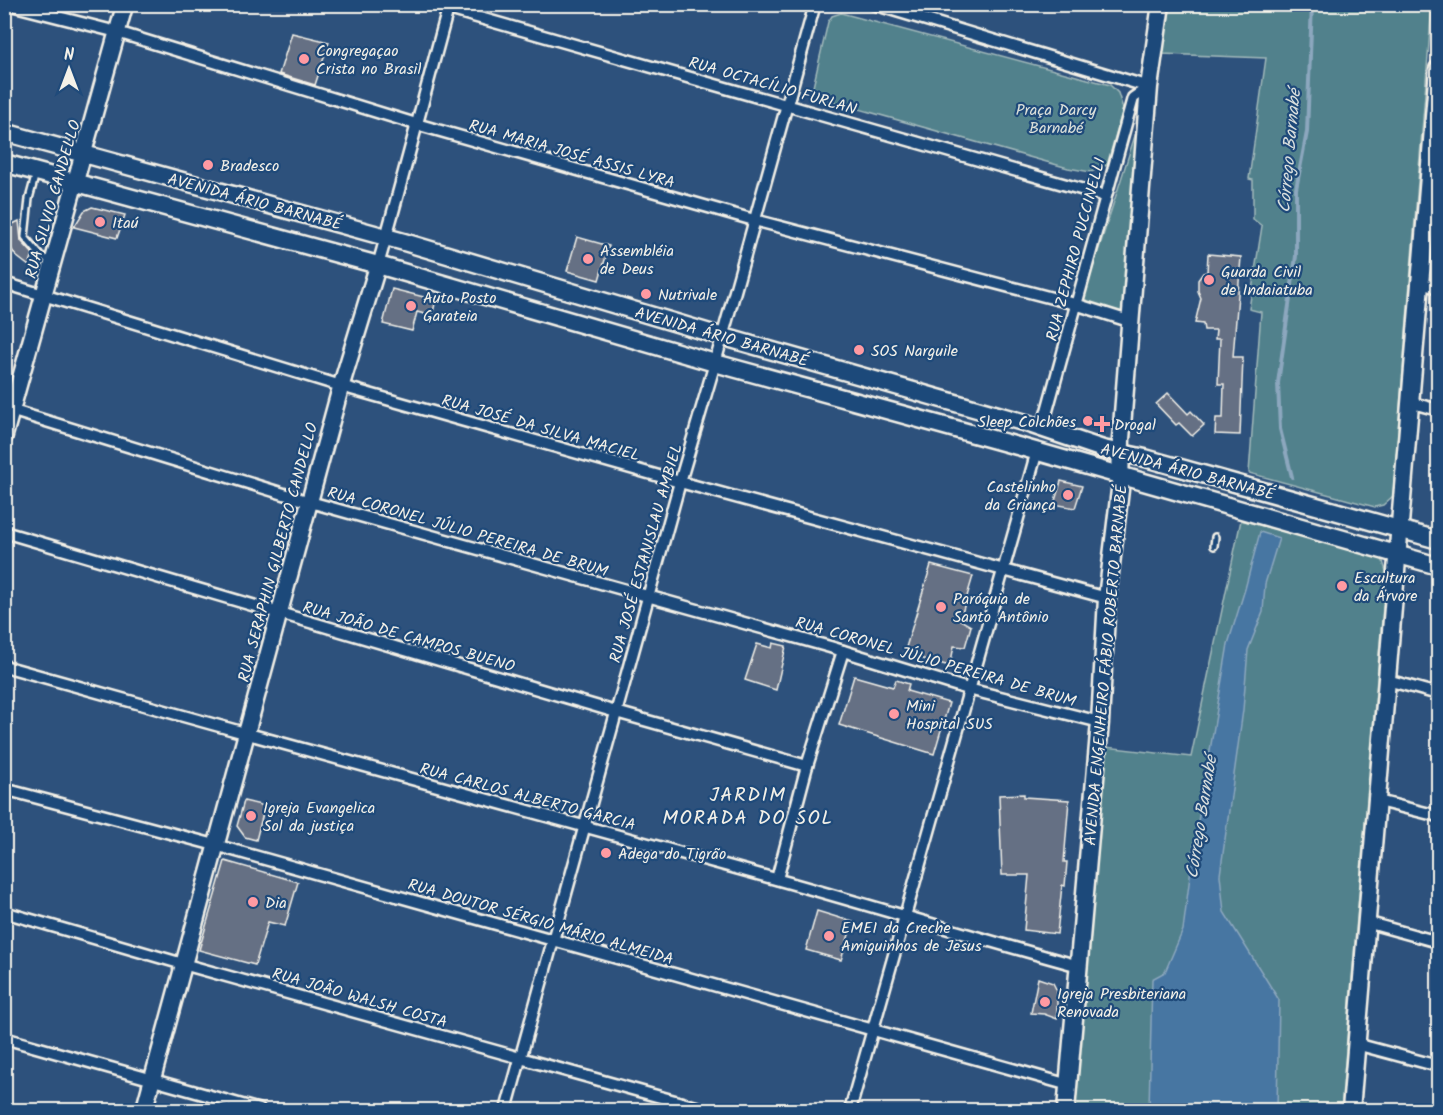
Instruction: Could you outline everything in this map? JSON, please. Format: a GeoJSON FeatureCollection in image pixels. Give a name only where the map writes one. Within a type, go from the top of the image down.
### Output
{"type":"FeatureCollection","features":[{"type":"Feature","properties":{"kind":"main road","name":"AVENIDA ENGENHEIRO FÁBIO ROBERTO BARNABÉ"},"geometry":{"type":"LineString","coordinates":[[1066,1110],[1100,722],[1107,598],[1120,475],[1149,87],[1161,4]]}},
{"type":"Feature","properties":{"kind":"main road"},"geometry":{"type":"LineString","coordinates":[[1351,1110],[1401,530],[1409,402],[1420,283],[1435,163],[1438,69]]}},
{"type":"Feature","properties":{"kind":"main road","name":"AVENIDA ÁRIO BARNABÉ"},"geometry":{"type":"LineString","coordinates":[[4,132],[386,237],[1121,454],[1200,473],[1438,540]]}},
{"type":"Feature","properties":{"kind":"main road","name":"AVENIDA ÁRIO BARNABÉ"},"geometry":{"type":"LineString","coordinates":[[4,163],[378,265],[715,363],[1037,451],[1438,566]]}},
{"type":"Feature","properties":{"kind":"street","name":"RUA MARIA JOSÉ ASSIS LYRA"},"geometry":{"type":"LineString","coordinates":[[7,4],[117,32],[416,124],[754,220],[1075,304],[1132,322]]}},
{"type":"Feature","properties":{"kind":"street","name":"RUA SILVIO CANDELLO"},"geometry":{"type":"LineString","coordinates":[[4,437],[8,410],[53,263],[125,4]]}},
{"type":"Feature","properties":{"kind":"street","name":"RUA OCTACÍLIO FURLAN"},"geometry":{"type":"LineString","coordinates":[[431,4],[1105,196]]}},
{"type":"Feature","properties":{"kind":"street","name":"RUA JOSÉ ESTANISLAU AMBIEL"},"geometry":{"type":"LineString","coordinates":[[506,1110],[815,4]]}},
{"type":"Feature","properties":{"kind":"street"},"geometry":{"type":"LineString","coordinates":[[873,4],[1149,87]]}},
{"type":"Feature","properties":{"kind":"street","name":"RUA SERAPHIN GILBERTO CANDELLO"},"geometry":{"type":"LineString","coordinates":[[144,1110],[341,386],[386,237],[448,7]]}},
{"type":"Feature","properties":{"kind":"street","name":"RUA ZEPHIRO PUCCINELLI"},"geometry":{"type":"LineString","coordinates":[[1042,429],[1133,98],[1149,87]]}},
{"type":"Feature","properties":{"kind":"street","name":"RUA JOSÉ DA SILVA MACIEL"},"geometry":{"type":"LineString","coordinates":[[4,283],[341,386],[680,482],[1107,598]]}},
{"type":"Feature","properties":{"kind":"street"},"geometry":{"type":"LineString","coordinates":[[1420,283],[1438,288]]}},
{"type":"Feature","properties":{"kind":"street"},"geometry":{"type":"LineString","coordinates":[[1409,402],[1438,410]]}},
{"type":"Feature","properties":{"kind":"street","name":"RUA CORONEL JÚLIO PEREIRA DE BRUM"},"geometry":{"type":"LineString","coordinates":[[8,410],[310,502],[843,651],[968,689],[1100,722]]}},
{"type":"Feature","properties":{"kind":"street"},"geometry":{"type":"LineString","coordinates":[[850,1110],[903,916],[1037,451]]}},
{"type":"Feature","properties":{"kind":"street","name":"RUA JOÃO DE CAMPOS BUENO"},"geometry":{"type":"LineString","coordinates":[[4,532],[807,766]]}},
{"type":"Feature","properties":{"kind":"street"},"geometry":{"type":"LineString","coordinates":[[777,879],[807,766],[843,651]]}},
{"type":"Feature","properties":{"kind":"street","name":"RUA CARLOS ALBERTO GARCIA"},"geometry":{"type":"LineString","coordinates":[[4,666],[246,735],[777,879],[1079,966]]}},
{"type":"Feature","properties":{"kind":"street"},"geometry":{"type":"LineString","coordinates":[[1387,680],[1438,693]]}},
{"type":"Feature","properties":{"kind":"street","name":"RUA DOUTOR SÉRGIO MÁRIO ALMEIDA"},"geometry":{"type":"LineString","coordinates":[[4,789],[215,845],[1069,1085]]}},
{"type":"Feature","properties":{"kind":"street"},"geometry":{"type":"LineString","coordinates":[[1378,801],[1438,816]]}},
{"type":"Feature","properties":{"kind":"street","name":"RUA JOÃO WALSH COSTA"},"geometry":{"type":"LineString","coordinates":[[4,912],[708,1110]]}},
{"type":"Feature","properties":{"kind":"street"},"geometry":{"type":"LineString","coordinates":[[1366,922],[1438,942]]}},
{"type":"Feature","properties":{"kind":"street"},"geometry":{"type":"LineString","coordinates":[[4,1038],[261,1110]]}},
{"type":"Feature","properties":{"kind":"street"},"geometry":{"type":"LineString","coordinates":[[1356,1044],[1438,1066]]}},
{"type":"Feature","properties":{"kind":"lane"},"geometry":{"type":"LineString","coordinates":[[36,172],[29,200],[25,237],[39,255],[53,263]]}},
{"type":"Feature","properties":{"kind":"lane"},"geometry":{"type":"LineString","coordinates":[[1214,546],[1215,537]]}},
{"type":"Feature","properties":{"kind":"green space"},"geometry":{"type":"Polygon","coordinates":[[[1171,5],[1432,5],[1393,496],[1383,505],[1375,507],[1249,473],[1261,312],[1249,309],[1262,226],[1253,219],[1253,180],[1249,179],[1266,58],[1162,54],[1171,5]]]}},
{"type":"Feature","properties":{"kind":"green space","name":"Praça Darcy Barnabé"},"geometry":{"type":"Polygon","coordinates":[[[841,13],[1110,85],[1118,93],[1123,109],[1107,165],[1091,172],[1068,168],[820,98],[813,87],[828,22],[832,16],[841,13]]]}},
{"type":"Feature","properties":{"kind":"green space"},"geometry":{"type":"Polygon","coordinates":[[[1139,123],[1126,315],[1082,302],[1139,123]]]}},
{"type":"Feature","properties":{"kind":"green space"},"geometry":{"type":"Polygon","coordinates":[[[1241,520],[1382,558],[1386,571],[1341,1110],[1074,1110],[1106,747],[1191,757],[1241,520]]]}},
{"type":"Feature","properties":{"kind":"water"},"geometry":{"type":"Polygon","coordinates":[[[1260,532],[1279,538],[1265,584],[1263,612],[1248,650],[1243,710],[1220,875],[1224,912],[1279,1000],[1277,1110],[1149,1110],[1152,979],[1165,972],[1183,930],[1194,845],[1228,644],[1260,532]]]}},
{"type":"Feature","properties":{"kind":"building","name":"Congregaçao Crista no Brasil"},"geometry":{"type":"Polygon","coordinates":[[[292,33],[329,42],[315,85],[279,74],[292,33]]]}},
{"type":"Feature","properties":{"kind":"building","name":"Itaú"},"geometry":{"type":"Polygon","coordinates":[[[92,207],[125,215],[117,238],[74,227],[84,211],[92,207]]]}},
{"type":"Feature","properties":{"kind":"building"},"geometry":{"type":"Polygon","coordinates":[[[19,221],[21,241],[33,254],[29,266],[16,256],[10,247],[5,228],[19,221]]]}},
{"type":"Feature","properties":{"kind":"building","name":"Assembléia de Deus"},"geometry":{"type":"Polygon","coordinates":[[[577,237],[609,246],[599,280],[567,271],[577,237]]]}},
{"type":"Feature","properties":{"kind":"building"},"geometry":{"type":"Polygon","coordinates":[[[1208,254],[1241,257],[1233,357],[1243,357],[1240,435],[1215,434],[1216,418],[1223,418],[1224,384],[1218,384],[1220,339],[1215,339],[1216,330],[1204,330],[1203,324],[1195,323],[1201,298],[1198,291],[1198,280],[1203,273],[1207,272],[1208,254]]]}},
{"type":"Feature","properties":{"kind":"building","name":"Auto Posto Garateia"},"geometry":{"type":"Polygon","coordinates":[[[392,289],[436,300],[432,316],[417,312],[412,331],[383,324],[392,289]]]}},
{"type":"Feature","properties":{"kind":"building"},"geometry":{"type":"Polygon","coordinates":[[[1168,393],[1188,414],[1191,411],[1204,425],[1192,436],[1179,423],[1176,425],[1156,404],[1168,393]]]}},
{"type":"Feature","properties":{"kind":"building","name":"Castelinho da Criança"},"geometry":{"type":"Polygon","coordinates":[[[1061,481],[1082,486],[1075,508],[1054,504],[1061,481]]]}},
{"type":"Feature","properties":{"kind":"building","name":"Paróquia de Santo Antônio"},"geometry":{"type":"Polygon","coordinates":[[[931,565],[973,576],[960,620],[971,626],[965,647],[954,646],[950,666],[904,654],[931,565]]]}},
{"type":"Feature","properties":{"kind":"building"},"geometry":{"type":"Polygon","coordinates":[[[773,643],[786,646],[776,690],[745,680],[757,644],[772,648],[773,643]]]}},
{"type":"Feature","properties":{"kind":"building","name":"Mini Hospital SUS"},"geometry":{"type":"Polygon","coordinates":[[[854,676],[893,687],[896,680],[909,684],[907,691],[949,703],[934,754],[839,725],[854,676]]]}},
{"type":"Feature","properties":{"kind":"building"},"geometry":{"type":"Polygon","coordinates":[[[1024,794],[1024,797],[1069,800],[1064,862],[1067,862],[1065,886],[1062,885],[1057,934],[1024,930],[1029,875],[1002,875],[999,795],[1024,794]]]}},
{"type":"Feature","properties":{"kind":"building","name":"Igreja Evangelica Sol da justiça"},"geometry":{"type":"Polygon","coordinates":[[[244,801],[265,806],[256,840],[245,837],[237,826],[244,801]]]}},
{"type":"Feature","properties":{"kind":"building","name":"Dia"},"geometry":{"type":"Polygon","coordinates":[[[225,861],[298,882],[285,926],[268,922],[255,965],[199,950],[225,861]]]}},
{"type":"Feature","properties":{"kind":"building","name":"EMEI da Creche Amiguinhos de Jesus"},"geometry":{"type":"Polygon","coordinates":[[[817,911],[853,922],[841,960],[806,950],[817,911]]]}},
{"type":"Feature","properties":{"kind":"building","name":"Igreja Presbiteriana Renovada"},"geometry":{"type":"Polygon","coordinates":[[[1038,978],[1053,983],[1057,991],[1057,1019],[1044,1014],[1031,1013],[1038,978]]]}},
{"type":"Feature","properties":{"kind":"waterway","name":"Córrego Barnabé"},"geometry":{"type":"LineString","coordinates":[[1292,477],[1280,429],[1278,383],[1296,256],[1296,189],[1307,132],[1312,4]]}},
{"type":"Feature","properties":{"kind":"place","name":"Congregaçao Crista no Brasil"},"geometry":{"type":"Point","coordinates":[304,59]}},
{"type":"Feature","properties":{"kind":"place","name":"Bradesco"},"geometry":{"type":"Point","coordinates":[208,165]}},
{"type":"Feature","properties":{"kind":"place","name":"Itaú"},"geometry":{"type":"Point","coordinates":[100,222]}},
{"type":"Feature","properties":{"kind":"place","name":"Assembléia de Deus"},"geometry":{"type":"Point","coordinates":[588,259]}},
{"type":"Feature","properties":{"kind":"place","name":"Guarda Civil de Indaiatuba"},"geometry":{"type":"Point","coordinates":[1209,280]}},
{"type":"Feature","properties":{"kind":"place","name":"Nutrivale"},"geometry":{"type":"Point","coordinates":[646,294]}},
{"type":"Feature","properties":{"kind":"place","name":"Auto Posto Garateia"},"geometry":{"type":"Point","coordinates":[411,306]}},
{"type":"Feature","properties":{"kind":"place","name":"SOS Narguile"},"geometry":{"type":"Point","coordinates":[859,350]}},
{"type":"Feature","properties":{"kind":"place","name":"Sleep Colchões"},"geometry":{"type":"Point","coordinates":[1088,421]}},
{"type":"Feature","properties":{"kind":"place","name":"Drogal"},"geometry":{"type":"Point","coordinates":[1102,424]}},
{"type":"Feature","properties":{"kind":"place","name":"Castelinho da Criança"},"geometry":{"type":"Point","coordinates":[1068,495]}},
{"type":"Feature","properties":{"kind":"place","name":"Escultura da Árvore"},"geometry":{"type":"Point","coordinates":[1342,586]}},
{"type":"Feature","properties":{"kind":"place","name":"Paróquia de Santo Antônio"},"geometry":{"type":"Point","coordinates":[941,607]}},
{"type":"Feature","properties":{"kind":"place","name":"Mini Hospital SUS"},"geometry":{"type":"Point","coordinates":[894,714]}},
{"type":"Feature","properties":{"kind":"place","name":"Igreja Evangelica Sol da justiça"},"geometry":{"type":"Point","coordinates":[251,816]}},
{"type":"Feature","properties":{"kind":"place","name":"Adega do Tigrão"},"geometry":{"type":"Point","coordinates":[606,853]}},
{"type":"Feature","properties":{"kind":"place","name":"Dia"},"geometry":{"type":"Point","coordinates":[253,902]}},
{"type":"Feature","properties":{"kind":"place","name":"EMEI da Creche Amiguinhos de Jesus"},"geometry":{"type":"Point","coordinates":[829,936]}},
{"type":"Feature","properties":{"kind":"place","name":"Igreja Presbiteriana Renovada"},"geometry":{"type":"Point","coordinates":[1045,1002]}},
{"type":"Feature","properties":{"kind":"district","name":"JARDIM MORADA DO SOL"},"geometry":{"type":"Point","coordinates":[748,806]}}]}
